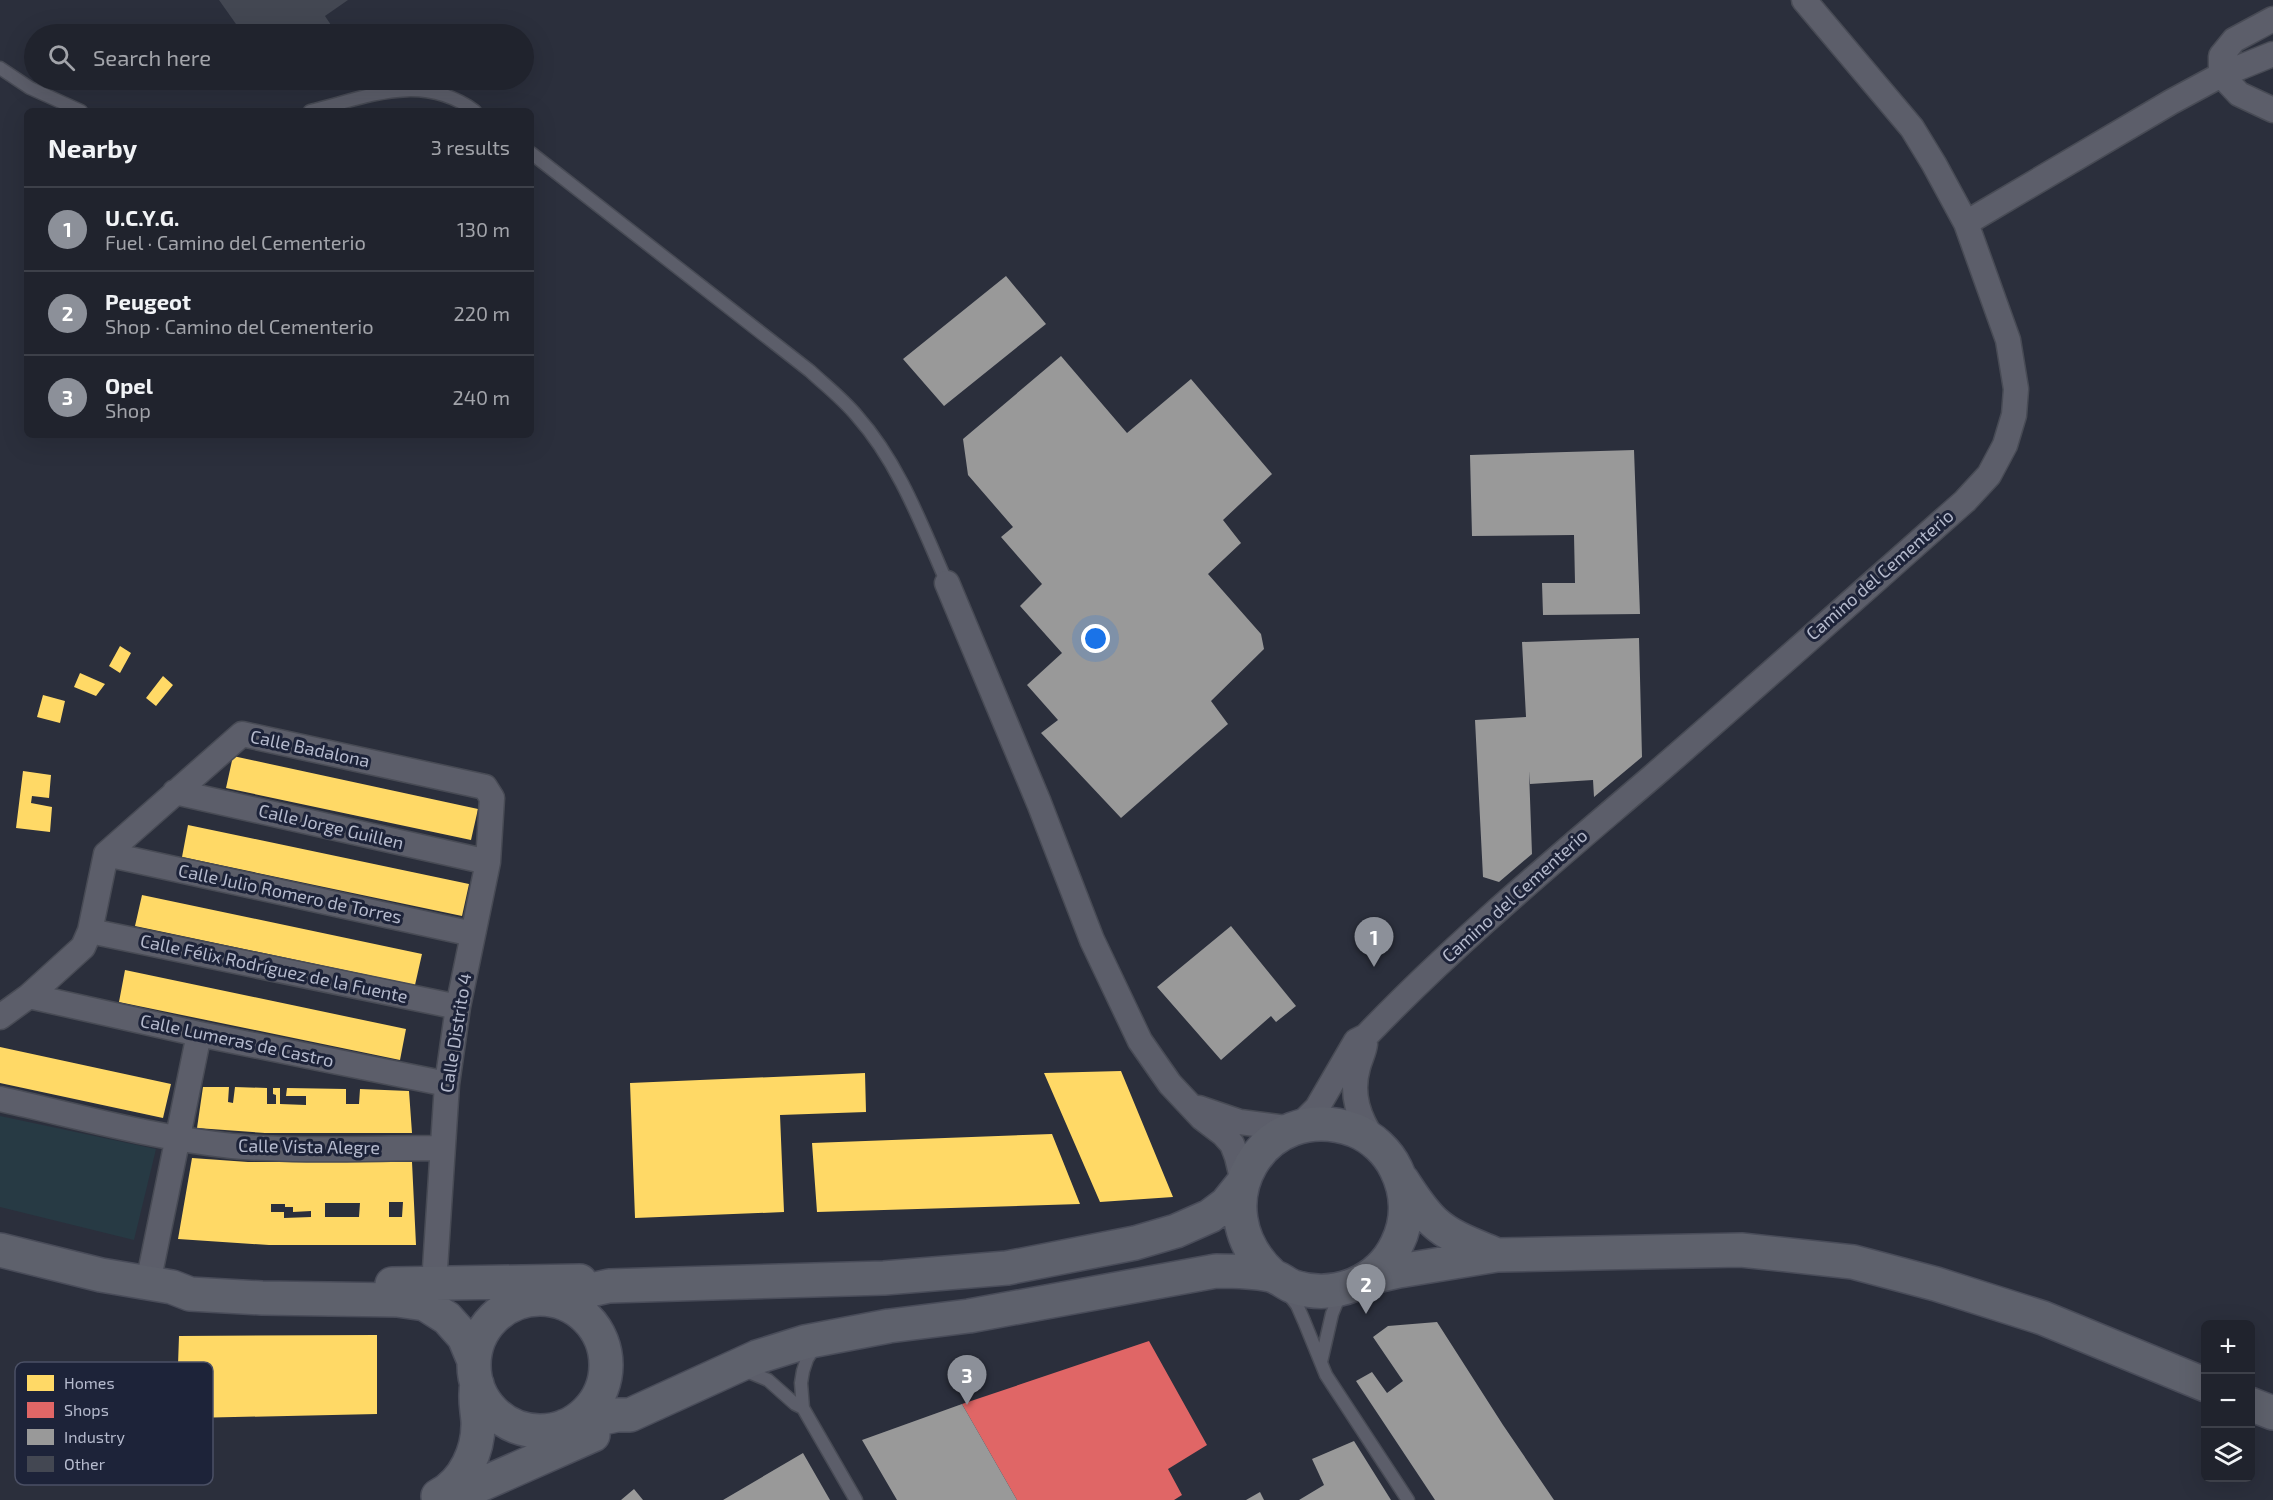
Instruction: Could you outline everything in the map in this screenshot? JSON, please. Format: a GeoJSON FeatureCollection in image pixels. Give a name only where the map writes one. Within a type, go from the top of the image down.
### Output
{"type":"FeatureCollection","features":[{"type":"Feature","properties":{"kind":"main road"},"geometry":{"type":"LineString","coordinates":[[1355,1284],[1388,1259],[1402,1234],[1406,1215],[1405,1196],[1400,1178],[1394,1164],[1374,1141],[1359,1132],[1327,1124],[1295,1129],[1276,1138],[1262,1150],[1250,1166],[1239,1200],[1243,1234],[1250,1250],[1274,1276],[1293,1287],[1318,1292],[1355,1284],[1399,1270],[1497,1255],[1741,1250],[1854,1262],[1936,1284],[2043,1318],[2201,1383]]}},
{"type":"Feature","properties":{"kind":"main road"},"geometry":{"type":"LineString","coordinates":[[1400,1178],[1436,1224],[1454,1236],[1497,1255]]}},
{"type":"Feature","properties":{"kind":"main road"},"geometry":{"type":"LineString","coordinates":[[429,1500],[453,1485],[468,1466],[477,1439],[478,1422],[474,1399],[475,1372],[481,1334],[499,1313],[537,1300],[609,1286],[884,1278],[1007,1268],[1135,1243],[1176,1231],[1196,1223],[1226,1204],[1243,1183]]}},
{"type":"Feature","properties":{"kind":"main road"},"geometry":{"type":"LineString","coordinates":[[0,1250],[101,1275],[160,1285],[190,1294],[397,1300],[425,1304],[447,1318],[464,1337],[483,1398],[492,1411],[504,1420],[518,1427],[550,1430],[617,1415],[630,1415]]}},
{"type":"Feature","properties":{"kind":"main road"},"geometry":{"type":"LineString","coordinates":[[446,1500],[618,1424],[630,1415],[730,1368],[782,1347],[820,1338],[969,1316],[1216,1271],[1240,1271],[1274,1276]]}},
{"type":"Feature","properties":{"kind":"main road"},"geometry":{"type":"LineString","coordinates":[[160,1285],[191,1281],[284,1286],[573,1281],[609,1286]]}},
{"type":"Feature","properties":{"kind":"main road"},"geometry":{"type":"LineString","coordinates":[[434,1284],[465,1294],[495,1293],[568,1305],[584,1315],[596,1330],[604,1348],[606,1366],[603,1385],[594,1402],[581,1416],[565,1426]]}},
{"type":"Feature","properties":{"kind":"main road"},"geometry":{"type":"LineString","coordinates":[[2255,1406],[2273,1413]]}},
{"type":"Feature","properties":{"kind":"street","name":"Camino del Cementerio"},"geometry":{"type":"LineString","coordinates":[[1295,1129],[1317,1108],[1356,1041],[1366,1036],[1476,930],[1957,508],[1989,474],[2005,445],[2014,415],[2016,389],[2008,340],[1966,223],[1952,194],[1912,128],[1804,0]]}},
{"type":"Feature","properties":{"kind":"street"},"geometry":{"type":"LineString","coordinates":[[2273,19],[2234,40],[2221,56],[2221,75],[2239,94],[2273,110]]}},
{"type":"Feature","properties":{"kind":"street"},"geometry":{"type":"LineString","coordinates":[[1966,223],[2171,102],[2221,75],[2273,54]]}},
{"type":"Feature","properties":{"kind":"street"},"geometry":{"type":"LineString","coordinates":[[947,583],[1039,803],[1092,940],[1140,1041],[1170,1084],[1202,1118],[1232,1144],[1238,1157],[1243,1183]]}},
{"type":"Feature","properties":{"kind":"street","name":"Calle Badalona"},"geometry":{"type":"LineString","coordinates":[[106,854],[242,734],[485,787]]}},
{"type":"Feature","properties":{"kind":"street","name":"Calle Distrito 4"},"geometry":{"type":"LineString","coordinates":[[434,1284],[447,1083],[458,1007],[488,862],[492,798],[485,787]]}},
{"type":"Feature","properties":{"kind":"street","name":"Calle Jorge Guillen"},"geometry":{"type":"LineString","coordinates":[[175,792],[488,862]]}},
{"type":"Feature","properties":{"kind":"street"},"geometry":{"type":"LineString","coordinates":[[0,1017],[28,996],[83,947],[90,931],[106,854]]}},
{"type":"Feature","properties":{"kind":"street","name":"Calle Julio Romero de Torres"},"geometry":{"type":"LineString","coordinates":[[106,854],[473,934]]}},
{"type":"Feature","properties":{"kind":"street","name":"Calle Félix Rodríguez de la Fuente"},"geometry":{"type":"LineString","coordinates":[[90,931],[458,1007]]}},
{"type":"Feature","properties":{"kind":"street","name":"Calle Lumeras de Castro"},"geometry":{"type":"LineString","coordinates":[[28,996],[199,1034],[447,1083]]}},
{"type":"Feature","properties":{"kind":"street"},"geometry":{"type":"LineString","coordinates":[[160,1285],[178,1139],[199,1034]]}},
{"type":"Feature","properties":{"kind":"street"},"geometry":{"type":"LineString","coordinates":[[1366,1036],[1356,1075],[1354,1096],[1364,1126],[1374,1141]]}},
{"type":"Feature","properties":{"kind":"street","name":"Calle Vista Alegre"},"geometry":{"type":"LineString","coordinates":[[0,1099],[178,1139],[266,1148],[441,1148]]}},
{"type":"Feature","properties":{"kind":"street"},"geometry":{"type":"LineString","coordinates":[[1194,1107],[1240,1122],[1295,1129]]}},
{"type":"Feature","properties":{"kind":"lane"},"geometry":{"type":"LineString","coordinates":[[0,68],[24,84]]}},
{"type":"Feature","properties":{"kind":"lane"},"geometry":{"type":"LineString","coordinates":[[34,90],[74,108]]}},
{"type":"Feature","properties":{"kind":"lane"},"geometry":{"type":"LineString","coordinates":[[322,108],[388,92],[409,90]]}},
{"type":"Feature","properties":{"kind":"lane"},"geometry":{"type":"LineString","coordinates":[[424,90],[454,98],[470,108]]}},
{"type":"Feature","properties":{"kind":"lane"},"geometry":{"type":"LineString","coordinates":[[534,155],[810,371],[840,398],[858,417],[890,462],[947,583]]}},
{"type":"Feature","properties":{"kind":"lane"},"geometry":{"type":"LineString","coordinates":[[1274,1276],[1297,1305],[1326,1375],[1408,1500]]}},
{"type":"Feature","properties":{"kind":"lane"},"geometry":{"type":"LineString","coordinates":[[1321,1362],[1332,1314],[1355,1284]]}},
{"type":"Feature","properties":{"kind":"lane"},"geometry":{"type":"LineString","coordinates":[[820,1338],[807,1359],[801,1383],[802,1408],[856,1500]]}},
{"type":"Feature","properties":{"kind":"lane"},"geometry":{"type":"LineString","coordinates":[[730,1368],[743,1369],[768,1380],[802,1408]]}},
{"type":"Feature","properties":{"kind":"shaded area"},"geometry":{"type":"Polygon","coordinates":[[[0,1116],[156,1149],[134,1240],[0,1207],[0,1116]]]}},
{"type":"Feature","properties":{"kind":"building: Homes"},"geometry":{"type":"Polygon","coordinates":[[[120,646],[131,653],[120,673],[109,666],[120,646]]]}},
{"type":"Feature","properties":{"kind":"building: Homes"},"geometry":{"type":"Polygon","coordinates":[[[80,673],[105,684],[96,696],[74,687],[80,673]]]}},
{"type":"Feature","properties":{"kind":"building: Homes"},"geometry":{"type":"Polygon","coordinates":[[[163,676],[173,685],[156,706],[146,698],[163,676]]]}},
{"type":"Feature","properties":{"kind":"building: Homes"},"geometry":{"type":"Polygon","coordinates":[[[43,695],[65,701],[60,723],[37,717],[43,695]]]}},
{"type":"Feature","properties":{"kind":"building: Homes"},"geometry":{"type":"Polygon","coordinates":[[[233,756],[478,809],[471,840],[226,788],[233,756]]]}},
{"type":"Feature","properties":{"kind":"building: Homes"},"geometry":{"type":"Polygon","coordinates":[[[23,771],[51,775],[49,798],[32,796],[31,803],[52,807],[50,832],[16,828],[23,771]]]}},
{"type":"Feature","properties":{"kind":"building: Homes"},"geometry":{"type":"Polygon","coordinates":[[[188,825],[469,884],[462,916],[182,857],[188,825]]]}},
{"type":"Feature","properties":{"kind":"building: Homes"},"geometry":{"type":"Polygon","coordinates":[[[142,895],[422,954],[415,985],[135,926],[142,895]]]}},
{"type":"Feature","properties":{"kind":"building: Homes"},"geometry":{"type":"Polygon","coordinates":[[[125,970],[406,1029],[400,1060],[119,1002],[125,970]]]}},
{"type":"Feature","properties":{"kind":"building: Homes"},"geometry":{"type":"Polygon","coordinates":[[[0,1047],[171,1084],[163,1118],[0,1083],[0,1047]]]}},
{"type":"Feature","properties":{"kind":"building: Homes"},"geometry":{"type":"Polygon","coordinates":[[[1121,1071],[1173,1197],[1100,1202],[1044,1073],[1121,1071]]]}},
{"type":"Feature","properties":{"kind":"building: Homes"},"geometry":{"type":"Polygon","coordinates":[[[865,1073],[866,1112],[780,1115],[784,1212],[635,1218],[630,1083],[865,1073]]]}},
{"type":"Feature","properties":{"kind":"building: Homes"},"geometry":{"type":"Polygon","coordinates":[[[203,1087],[229,1087],[228,1102],[233,1103],[235,1087],[267,1088],[267,1104],[276,1104],[273,1088],[280,1088],[280,1104],[306,1105],[306,1096],[286,1096],[287,1088],[346,1089],[346,1104],[359,1104],[360,1089],[409,1091],[412,1133],[265,1133],[197,1128],[203,1087]]]}},
{"type":"Feature","properties":{"kind":"building: Homes"},"geometry":{"type":"Polygon","coordinates":[[[1052,1134],[1080,1204],[817,1212],[812,1143],[1052,1134]]]}},
{"type":"Feature","properties":{"kind":"building: Homes"},"geometry":{"type":"Polygon","coordinates":[[[192,1158],[248,1162],[412,1162],[416,1245],[269,1245],[178,1239],[192,1158]],[[389,1202],[389,1217],[402,1217],[403,1202],[389,1202]],[[325,1203],[325,1217],[359,1217],[360,1203],[325,1203]],[[271,1204],[271,1212],[284,1212],[284,1218],[311,1217],[311,1211],[293,1212],[293,1207],[285,1207],[285,1204],[271,1204]]]}},
{"type":"Feature","properties":{"kind":"building: Homes"},"geometry":{"type":"Polygon","coordinates":[[[377,1335],[377,1414],[213,1418],[213,1362],[178,1362],[179,1336],[377,1335]]]}},
{"type":"Feature","properties":{"kind":"building: Shops"},"geometry":{"type":"Polygon","coordinates":[[[1149,1341],[1207,1445],[1168,1469],[1182,1495],[1174,1500],[1017,1500],[962,1404],[1149,1341]]]}},
{"type":"Feature","properties":{"kind":"building: Industry"},"geometry":{"type":"Polygon","coordinates":[[[1006,276],[1046,324],[944,406],[903,359],[1006,276]]]}},
{"type":"Feature","properties":{"kind":"building: Industry"},"geometry":{"type":"Polygon","coordinates":[[[1061,356],[1127,433],[1191,379],[1272,474],[1223,520],[1241,543],[1208,574],[1261,634],[1264,649],[1211,701],[1228,724],[1121,818],[1041,733],[1058,720],[1027,685],[1062,653],[1020,606],[1042,584],[1001,537],[1013,527],[968,475],[963,439],[1061,356]]]}},
{"type":"Feature","properties":{"kind":"building: Industry"},"geometry":{"type":"Polygon","coordinates":[[[1634,450],[1640,614],[1543,615],[1542,583],[1575,583],[1574,535],[1472,536],[1470,455],[1634,450]]]}},
{"type":"Feature","properties":{"kind":"building: Industry"},"geometry":{"type":"Polygon","coordinates":[[[1639,638],[1642,757],[1594,797],[1593,780],[1530,784],[1529,771],[1532,854],[1499,882],[1483,877],[1475,720],[1526,717],[1522,642],[1639,638]]]}},
{"type":"Feature","properties":{"kind":"building: Industry"},"geometry":{"type":"Polygon","coordinates":[[[1231,926],[1296,1006],[1276,1022],[1271,1016],[1221,1060],[1157,987],[1231,926]]]}},
{"type":"Feature","properties":{"kind":"building: Industry"},"geometry":{"type":"Polygon","coordinates":[[[1437,1322],[1554,1500],[1435,1500],[1356,1381],[1372,1372],[1387,1393],[1403,1381],[1373,1337],[1388,1326],[1437,1322]]]}},
{"type":"Feature","properties":{"kind":"building: Industry"},"geometry":{"type":"Polygon","coordinates":[[[962,1404],[1017,1500],[897,1500],[862,1440],[962,1404]]]}},
{"type":"Feature","properties":{"kind":"building: Industry"},"geometry":{"type":"Polygon","coordinates":[[[1354,1441],[1391,1500],[1299,1500],[1324,1485],[1312,1459],[1354,1441]]]}},
{"type":"Feature","properties":{"kind":"building: Industry"},"geometry":{"type":"Polygon","coordinates":[[[803,1453],[830,1500],[723,1500],[803,1453]]]}},
{"type":"Feature","properties":{"kind":"building: Industry"},"geometry":{"type":"Polygon","coordinates":[[[634,1489],[643,1500],[621,1500],[634,1489]]]}},
{"type":"Feature","properties":{"kind":"building: Industry"},"geometry":{"type":"Polygon","coordinates":[[[1260,1492],[1264,1500],[1246,1500],[1260,1492]]]}},
{"type":"Feature","properties":{"kind":"building: Other"},"geometry":{"type":"Polygon","coordinates":[[[219,0],[348,0],[325,16],[330,24],[236,24],[219,0]]]}},
{"type":"Feature","properties":{"kind":"place","name":"U.C.Y.G."},"geometry":{"type":"Point","coordinates":[1374,967]}},
{"type":"Feature","properties":{"kind":"place","name":"Peugeot"},"geometry":{"type":"Point","coordinates":[1366,1314]}},
{"type":"Feature","properties":{"kind":"place","name":"Opel"},"geometry":{"type":"Point","coordinates":[967,1405]}}]}
